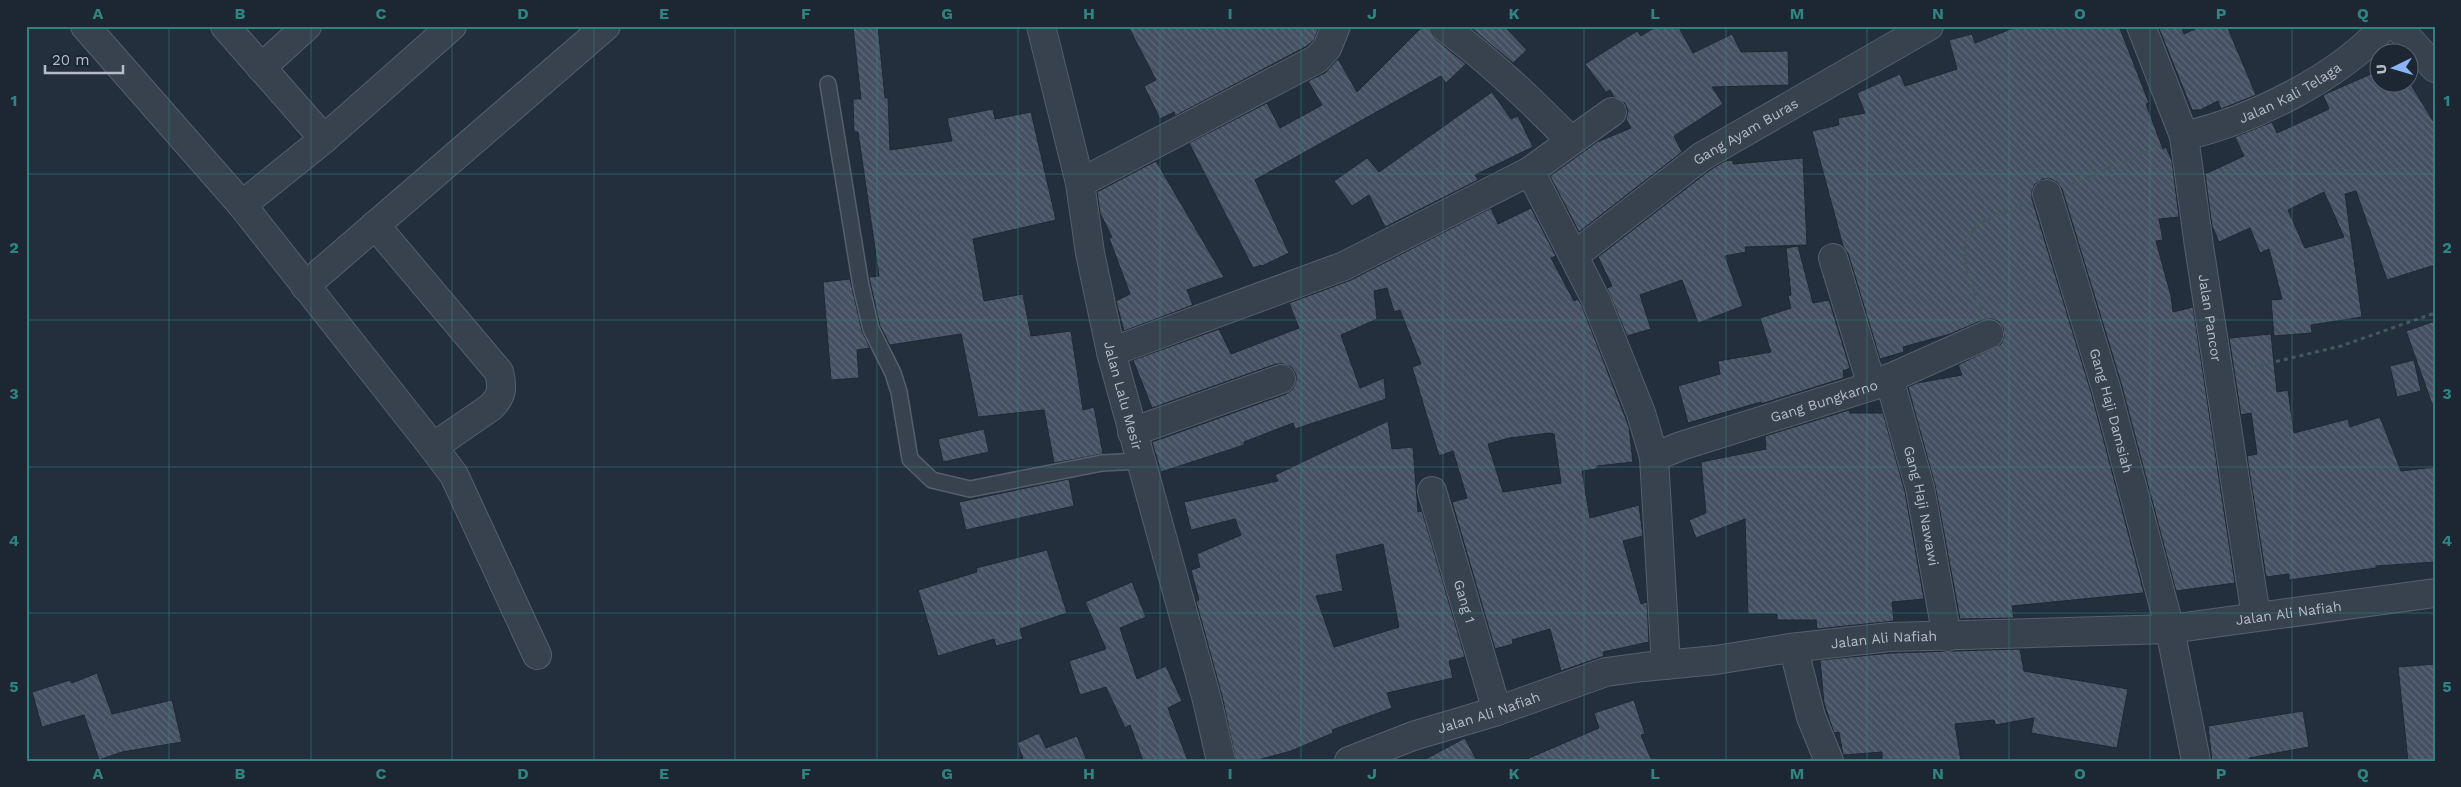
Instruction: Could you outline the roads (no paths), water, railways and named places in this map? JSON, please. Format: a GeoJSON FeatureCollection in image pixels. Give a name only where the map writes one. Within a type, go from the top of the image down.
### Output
{"type":"FeatureCollection","features":[{"type":"Feature","properties":{"kind":"street"},"geometry":{"type":"LineString","coordinates":[[86,26],[242,205],[454,474],[536,656]]}},
{"type":"Feature","properties":{"kind":"street"},"geometry":{"type":"LineString","coordinates":[[225,26],[324,139]]}},
{"type":"Feature","properties":{"kind":"street"},"geometry":{"type":"LineString","coordinates":[[261,68],[307,26]]}},
{"type":"Feature","properties":{"kind":"street"},"geometry":{"type":"LineString","coordinates":[[242,205],[324,139],[452,26]]}},
{"type":"Feature","properties":{"kind":"street"},"geometry":{"type":"LineString","coordinates":[[305,286],[606,26]]}},
{"type":"Feature","properties":{"kind":"street","name":"Jalan Lalu Mesir"},"geometry":{"type":"LineString","coordinates":[[1041,26],[1080,182],[1090,253],[1111,352],[1207,700],[1221,761]]}},
{"type":"Feature","properties":{"kind":"street"},"geometry":{"type":"LineString","coordinates":[[1080,182],[1317,59],[1327,48],[1336,26]]}},
{"type":"Feature","properties":{"kind":"street"},"geometry":{"type":"LineString","coordinates":[[1443,26],[1470,46],[1538,107],[1571,141]]}},
{"type":"Feature","properties":{"kind":"street","name":"Gang Ayam Buras"},"geometry":{"type":"LineString","coordinates":[[1575,255],[1701,157],[1929,26]]}},
{"type":"Feature","properties":{"kind":"street","name":"Jalan Pancor"},"geometry":{"type":"LineString","coordinates":[[2141,26],[2184,136],[2200,255],[2256,616]]}},
{"type":"Feature","properties":{"kind":"street","name":"Jalan Kali Telaga"},"geometry":{"type":"LineString","coordinates":[[2184,136],[2228,124],[2286,96],[2344,61],[2366,44],[2384,26]]}},
{"type":"Feature","properties":{"kind":"street"},"geometry":{"type":"LineString","coordinates":[[2397,26],[2435,68]]}},
{"type":"Feature","properties":{"kind":"street"},"geometry":{"type":"LineString","coordinates":[[1111,352],[1230,309],[1281,288],[1326,274],[1530,171],[1612,112]]}},
{"type":"Feature","properties":{"kind":"street"},"geometry":{"type":"LineString","coordinates":[[1530,171],[1575,255],[1620,356],[1641,413],[1654,457],[1666,665]]}},
{"type":"Feature","properties":{"kind":"street","name":"Gang Haji Damsiah"},"geometry":{"type":"LineString","coordinates":[[2047,194],[2106,388],[2170,630],[2196,761]]}},
{"type":"Feature","properties":{"kind":"street"},"geometry":{"type":"LineString","coordinates":[[375,225],[499,372],[503,387],[499,399],[433,447]]}},
{"type":"Feature","properties":{"kind":"street","name":"Gang Haji Nawawi"},"geometry":{"type":"LineString","coordinates":[[1833,258],[1920,488],[1947,637]]}},
{"type":"Feature","properties":{"kind":"street","name":"Gang Bungkarno"},"geometry":{"type":"LineString","coordinates":[[1654,457],[1680,446],[1881,382],[1988,334]]}},
{"type":"Feature","properties":{"kind":"street"},"geometry":{"type":"LineString","coordinates":[[1132,432],[1281,379]]}},
{"type":"Feature","properties":{"kind":"street","name":"Gang 1"},"geometry":{"type":"LineString","coordinates":[[1432,491],[1498,710]]}},
{"type":"Feature","properties":{"kind":"street","name":"Jalan Ali Nafiah"},"geometry":{"type":"LineString","coordinates":[[1349,761],[1413,736],[1498,710],[1606,672],[1723,659],[1790,648],[1890,636],[1947,637],[2170,630],[2256,616],[2435,593]]}},
{"type":"Feature","properties":{"kind":"street"},"geometry":{"type":"LineString","coordinates":[[1790,648],[1796,658],[1812,717],[1829,761]]}},
{"type":"Feature","properties":{"kind":"lane"},"geometry":{"type":"LineString","coordinates":[[828,84],[861,286],[871,329],[894,373],[910,458],[932,480],[970,489],[1102,463],[1140,461]]}}]}
